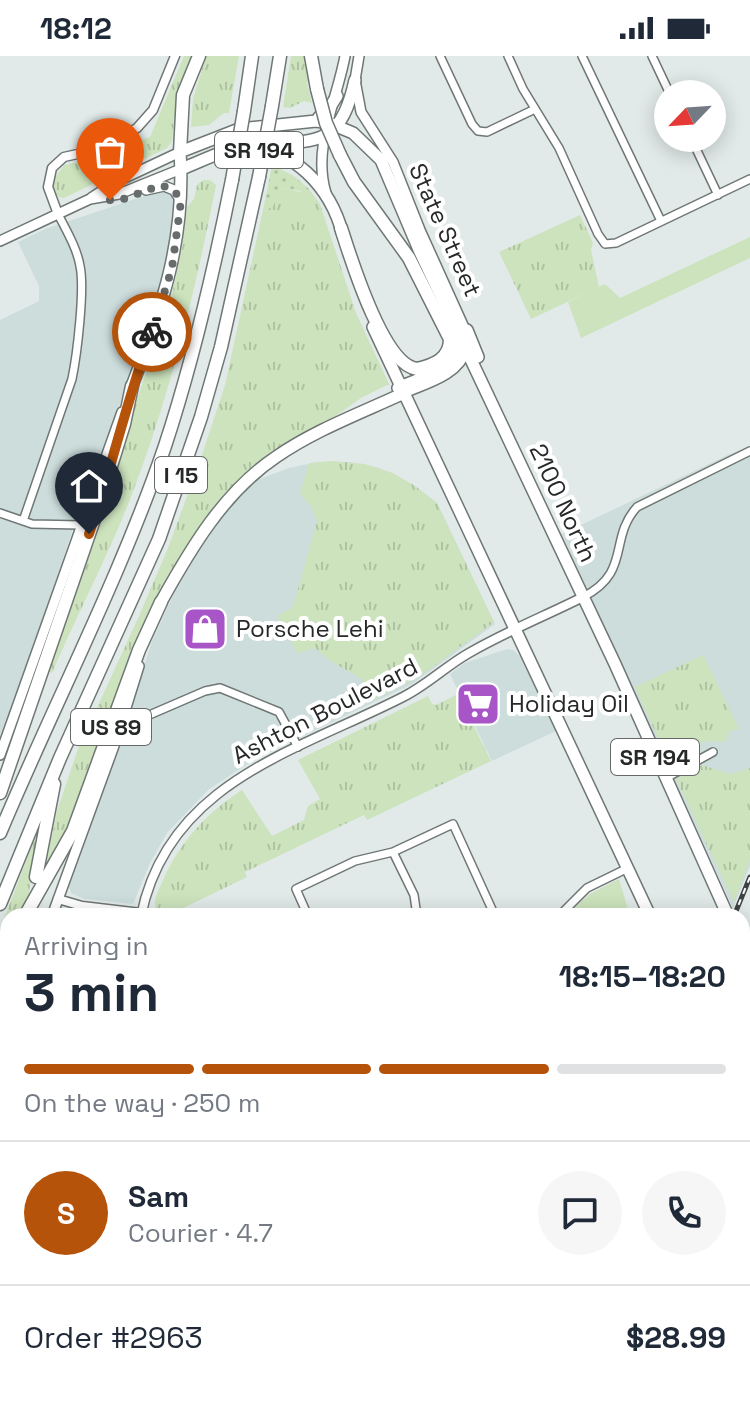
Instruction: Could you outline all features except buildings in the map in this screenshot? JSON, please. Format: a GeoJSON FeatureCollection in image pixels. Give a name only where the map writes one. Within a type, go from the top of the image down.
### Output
{"type":"FeatureCollection","features":[{"type":"Feature","properties":{"kind":"highway"},"geometry":{"type":"LineString","coordinates":[[0,793],[99,505],[124,424],[132,386],[168,285],[177,243],[181,201],[183,95],[199,56]]}},
{"type":"Feature","properties":{"kind":"highway","name":"I 15"},"geometry":{"type":"LineString","coordinates":[[0,833],[133,530],[164,447],[199,333],[232,180],[252,56]]}},
{"type":"Feature","properties":{"kind":"highway","name":"I 15"},"geometry":{"type":"LineString","coordinates":[[0,904],[60,758],[159,539],[201,417],[233,297],[259,177],[280,56]]}},
{"type":"Feature","properties":{"kind":"highway"},"geometry":{"type":"LineString","coordinates":[[311,56],[317,89],[340,155],[354,182],[460,330],[505,418],[525,472]]}},
{"type":"Feature","properties":{"kind":"highway"},"geometry":{"type":"LineString","coordinates":[[244,148],[312,141],[325,136],[347,110],[355,80]]}},
{"type":"Feature","properties":{"kind":"highway"},"geometry":{"type":"LineString","coordinates":[[311,121],[328,110],[337,96]]}},
{"type":"Feature","properties":{"kind":"highway"},"geometry":{"type":"LineString","coordinates":[[180,152],[239,129],[311,121],[333,125]]}},
{"type":"Feature","properties":{"kind":"highway","name":"2100 North"},"geometry":{"type":"LineString","coordinates":[[333,125],[363,140],[385,165],[414,238],[460,330],[724,908]]}},
{"type":"Feature","properties":{"kind":"highway","name":"SR 194"},"geometry":{"type":"LineString","coordinates":[[181,169],[244,148],[295,163],[326,193],[341,228],[362,304],[646,908]]}},
{"type":"Feature","properties":{"kind":"highway"},"geometry":{"type":"LineString","coordinates":[[341,228],[378,323],[401,362],[406,367],[417,369],[443,359],[450,343],[409,258]]}},
{"type":"Feature","properties":{"kind":"highway"},"geometry":{"type":"LineString","coordinates":[[403,390],[450,362],[459,347],[460,330]]}},
{"type":"Feature","properties":{"kind":"highway","name":"US 89"},"geometry":{"type":"LineString","coordinates":[[30,908],[73,831],[139,650],[161,602],[201,537],[242,486],[278,456],[328,429],[355,409],[403,390]]}},
{"type":"Feature","properties":{"kind":"highway"},"geometry":{"type":"LineString","coordinates":[[36,877],[60,758]]}},
{"type":"Feature","properties":{"kind":"main road"},"geometry":{"type":"LineString","coordinates":[[333,125],[345,56]]}},
{"type":"Feature","properties":{"kind":"main road","name":"State Street"},"geometry":{"type":"LineString","coordinates":[[359,56],[355,80],[362,115],[393,162],[460,330]]}},
{"type":"Feature","properties":{"kind":"main road"},"geometry":{"type":"LineString","coordinates":[[325,136],[321,166],[326,193]]}},
{"type":"Feature","properties":{"kind":"main road"},"geometry":{"type":"LineString","coordinates":[[0,241],[180,152]]}},
{"type":"Feature","properties":{"kind":"main road"},"geometry":{"type":"LineString","coordinates":[[90,199],[119,194],[181,169]]}},
{"type":"Feature","properties":{"kind":"main road"},"geometry":{"type":"LineString","coordinates":[[105,197],[121,200],[161,185],[174,190],[181,201]]}},
{"type":"Feature","properties":{"kind":"main road"},"geometry":{"type":"LineString","coordinates":[[403,390],[452,371],[467,350]]}},
{"type":"Feature","properties":{"kind":"main road"},"geometry":{"type":"LineString","coordinates":[[0,755],[132,386]]}},
{"type":"Feature","properties":{"kind":"main road"},"geometry":{"type":"LineString","coordinates":[[55,908],[124,716],[161,602]]}},
{"type":"Feature","properties":{"kind":"street"},"geometry":{"type":"LineString","coordinates":[[23,521],[72,379],[76,356],[81,271],[77,254],[48,187],[48,175],[64,157],[100,149],[137,128],[153,110],[175,56]]}},
{"type":"Feature","properties":{"kind":"street"},"geometry":{"type":"LineString","coordinates":[[440,56],[478,131],[487,132],[535,109]]}},
{"type":"Feature","properties":{"kind":"street"},"geometry":{"type":"LineString","coordinates":[[508,56],[535,109],[549,129],[605,244],[616,243],[750,179]]}},
{"type":"Feature","properties":{"kind":"street"},"geometry":{"type":"LineString","coordinates":[[582,56],[661,221]]}},
{"type":"Feature","properties":{"kind":"street"},"geometry":{"type":"LineString","coordinates":[[652,56],[663,80]]}},
{"type":"Feature","properties":{"kind":"street"},"geometry":{"type":"LineString","coordinates":[[698,152],[718,195]]}},
{"type":"Feature","properties":{"kind":"street"},"geometry":{"type":"LineString","coordinates":[[583,597],[612,574],[620,554],[626,521],[637,507],[750,451]]}},
{"type":"Feature","properties":{"kind":"street"},"geometry":{"type":"LineString","coordinates":[[0,513],[23,521],[80,525]]}},
{"type":"Feature","properties":{"kind":"street","name":"Ashton Boulevard"},"geometry":{"type":"LineString","coordinates":[[143,908],[155,870],[175,836],[208,799],[236,778],[411,693],[468,653],[583,597]]}},
{"type":"Feature","properties":{"kind":"street"},"geometry":{"type":"LineString","coordinates":[[124,716],[140,719],[205,691],[220,688],[279,712],[298,747]]}},
{"type":"Feature","properties":{"kind":"street"},"geometry":{"type":"LineString","coordinates":[[665,778],[713,752]]}},
{"type":"Feature","properties":{"kind":"street"},"geometry":{"type":"LineString","coordinates":[[304,908],[296,889],[355,861],[393,852],[453,824],[491,908]]}},
{"type":"Feature","properties":{"kind":"street"},"geometry":{"type":"LineString","coordinates":[[393,852],[414,895],[416,908]]}},
{"type":"Feature","properties":{"kind":"street"},"geometry":{"type":"LineString","coordinates":[[567,908],[587,888],[628,868]]}},
{"type":"Feature","properties":{"kind":"street"},"geometry":{"type":"LineString","coordinates":[[58,899],[97,908]]}},
{"type":"Feature","properties":{"kind":"shaded area"},"geometry":{"type":"Polygon","coordinates":[[[162,190],[170,192],[176,201],[173,236],[154,315],[77,516],[21,686],[0,735],[0,320],[39,301],[39,286],[18,242],[45,229],[162,190]]]}},
{"type":"Feature","properties":{"kind":"shaded area"},"geometry":{"type":"Polygon","coordinates":[[[750,447],[750,866],[733,908],[562,534],[750,447]]]}},
{"type":"Feature","properties":{"kind":"shaded area"},"geometry":{"type":"Polygon","coordinates":[[[317,462],[349,462],[379,468],[415,486],[437,503],[495,624],[412,684],[255,759],[208,790],[167,833],[133,904],[85,899],[71,893],[68,885],[115,757],[152,641],[183,574],[222,516],[252,482],[289,468],[317,462]]]}},
{"type":"Feature","properties":{"kind":"shaded area"},"geometry":{"type":"Polygon","coordinates":[[[507,649],[521,657],[556,731],[492,761],[450,674],[465,663],[507,649]]]}},
{"type":"Feature","properties":{"kind":"green space"},"geometry":{"type":"Polygon","coordinates":[[[184,56],[194,56],[178,88],[172,141],[167,148],[64,198],[58,196],[54,179],[64,165],[96,158],[150,137],[184,56]]]}},
{"type":"Feature","properties":{"kind":"green space"},"geometry":{"type":"Polygon","coordinates":[[[206,56],[239,56],[229,113],[224,113],[209,125],[191,127],[193,99],[206,56]]]}},
{"type":"Feature","properties":{"kind":"green space"},"geometry":{"type":"Polygon","coordinates":[[[291,56],[307,56],[311,80],[307,82],[312,103],[304,101],[290,108],[283,107],[291,56]]]}},
{"type":"Feature","properties":{"kind":"green space"},"geometry":{"type":"Polygon","coordinates":[[[272,165],[294,176],[309,189],[280,189],[273,206],[265,211],[263,210],[272,165]]]}},
{"type":"Feature","properties":{"kind":"green space"},"geometry":{"type":"Polygon","coordinates":[[[203,180],[210,180],[216,185],[169,385],[129,502],[52,673],[47,671],[172,294],[187,207],[194,199],[197,185],[203,180]]]}},
{"type":"Feature","properties":{"kind":"green space"},"geometry":{"type":"Polygon","coordinates":[[[280,189],[299,192],[309,189],[320,204],[356,313],[389,384],[269,454],[238,482],[172,569],[146,618],[70,829],[45,869],[57,811],[78,749],[168,548],[201,458],[225,385],[263,210],[273,206],[280,189]]]}},
{"type":"Feature","properties":{"kind":"green space"},"geometry":{"type":"Polygon","coordinates":[[[580,215],[593,243],[591,250],[599,287],[531,319],[499,252],[580,215]]]}},
{"type":"Feature","properties":{"kind":"green space"},"geometry":{"type":"Polygon","coordinates":[[[750,237],[750,258],[581,338],[568,302],[605,284],[620,298],[750,237]]]}},
{"type":"Feature","properties":{"kind":"green space"},"geometry":{"type":"Polygon","coordinates":[[[332,461],[365,464],[393,473],[437,503],[494,622],[420,676],[373,700],[362,679],[315,648],[297,653],[277,616],[293,607],[317,521],[311,506],[300,494],[309,463],[332,461]]]}},
{"type":"Feature","properties":{"kind":"green space"},"geometry":{"type":"Polygon","coordinates":[[[703,655],[739,729],[729,731],[725,742],[703,741],[693,757],[671,767],[635,687],[703,655]]]}},
{"type":"Feature","properties":{"kind":"green space"},"geometry":{"type":"Polygon","coordinates":[[[458,694],[491,761],[367,820],[364,815],[245,872],[247,877],[183,908],[156,908],[156,896],[177,853],[195,829],[229,799],[242,790],[272,836],[304,820],[308,806],[320,799],[298,760],[428,696],[436,705],[458,694]]]}},
{"type":"Feature","properties":{"kind":"green space"},"geometry":{"type":"Polygon","coordinates":[[[702,765],[730,774],[750,768],[750,860],[734,902],[676,779],[702,765]]]}},
{"type":"Feature","properties":{"kind":"green space"},"geometry":{"type":"Polygon","coordinates":[[[38,830],[27,907],[8,908],[38,830]]]}},
{"type":"Feature","properties":{"kind":"green space"},"geometry":{"type":"Polygon","coordinates":[[[619,879],[628,908],[574,908],[590,894],[619,879]]]}},
{"type":"Feature","properties":{"kind":"railway"},"geometry":{"type":"LineString","coordinates":[[737,908],[750,877]]}},
{"type":"Feature","properties":{"kind":"way so far"},"geometry":{"type":"LineString","coordinates":[[110,200],[121,200],[161,185],[174,190],[181,201],[172,268],[152,332]]}},
{"type":"Feature","properties":{"kind":"place","name":"Porsche Lehi"},"geometry":{"type":"Point","coordinates":[205,629]}},
{"type":"Feature","properties":{"kind":"place","name":"Holiday Oil"},"geometry":{"type":"Point","coordinates":[478,704]}},
{"type":"Feature","properties":{"kind":"route"},"geometry":{"type":"LineString","coordinates":[[89,534],[124,424],[132,386],[152,332]]}}]}
